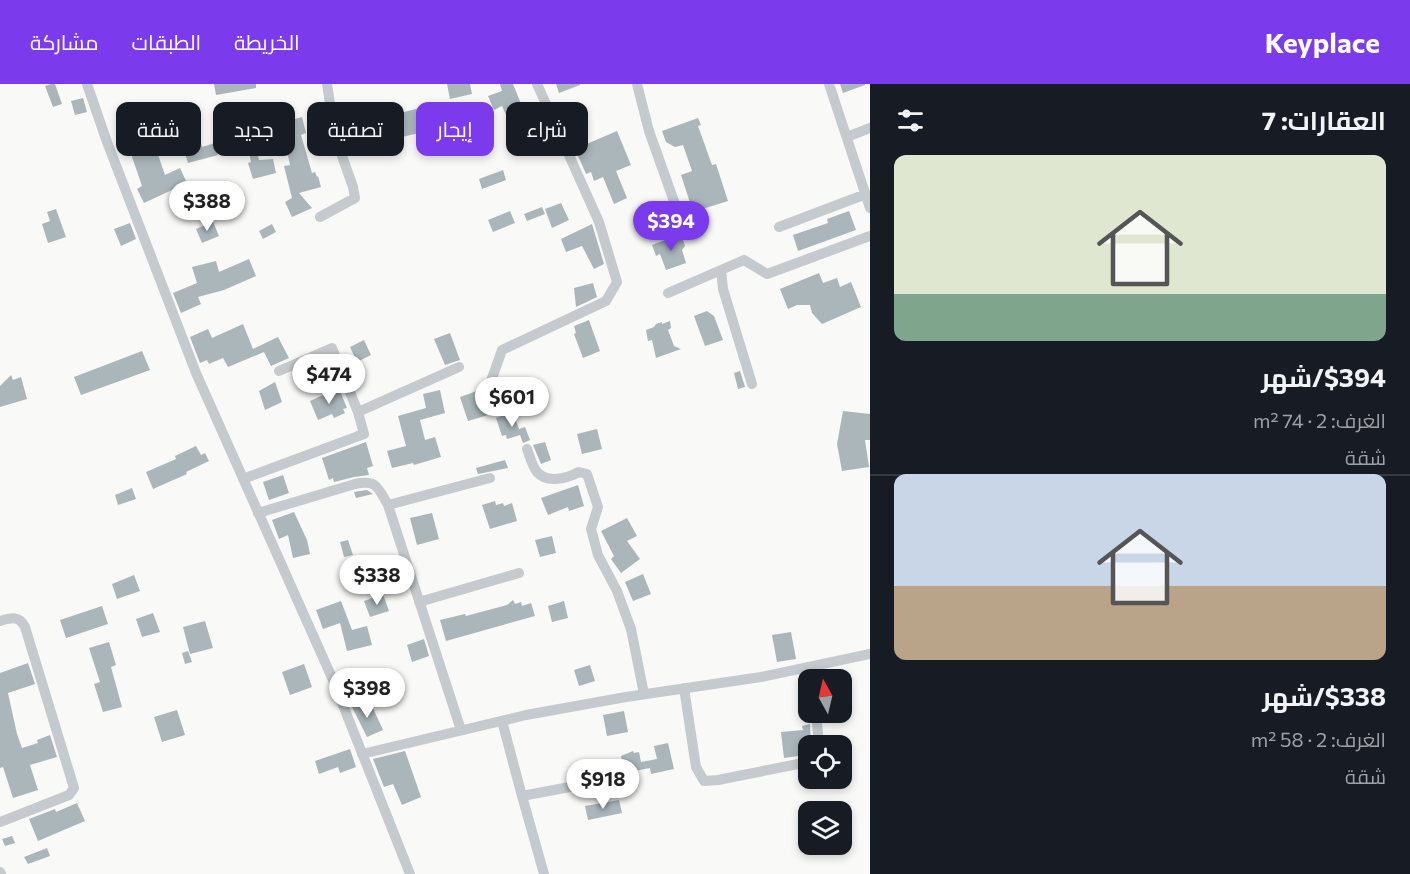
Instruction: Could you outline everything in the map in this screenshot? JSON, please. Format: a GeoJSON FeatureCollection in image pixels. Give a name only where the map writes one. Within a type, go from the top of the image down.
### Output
{"type":"FeatureCollection","features":[{"type":"Feature","properties":{"kind":"street"},"geometry":{"type":"LineString","coordinates":[[87,84],[196,373],[299,600],[410,874]]}},
{"type":"Feature","properties":{"kind":"street"},"geometry":{"type":"LineString","coordinates":[[320,218],[355,198],[335,136],[327,84]]}},
{"type":"Feature","properties":{"kind":"street"},"geometry":{"type":"LineString","coordinates":[[490,384],[502,350],[606,301],[617,282],[599,222],[537,84]]}},
{"type":"Feature","properties":{"kind":"street"},"geometry":{"type":"LineString","coordinates":[[637,84],[649,131],[681,221]]}},
{"type":"Feature","properties":{"kind":"street"},"geometry":{"type":"LineString","coordinates":[[829,84],[866,187],[870,207]]}},
{"type":"Feature","properties":{"kind":"street"},"geometry":{"type":"LineString","coordinates":[[847,137],[870,128]]}},
{"type":"Feature","properties":{"kind":"street"},"geometry":{"type":"LineString","coordinates":[[779,227],[866,187]]}},
{"type":"Feature","properties":{"kind":"street"},"geometry":{"type":"LineString","coordinates":[[668,293],[744,260],[767,274],[870,236]]}},
{"type":"Feature","properties":{"kind":"street"},"geometry":{"type":"LineString","coordinates":[[721,270],[723,289],[752,384]]}},
{"type":"Feature","properties":{"kind":"street"},"geometry":{"type":"LineString","coordinates":[[243,479],[364,434],[358,411],[332,348],[279,371]]}},
{"type":"Feature","properties":{"kind":"street"},"geometry":{"type":"LineString","coordinates":[[358,411],[459,367]]}},
{"type":"Feature","properties":{"kind":"street"},"geometry":{"type":"LineString","coordinates":[[527,449],[537,472],[545,477],[556,479],[569,477],[579,471],[587,474],[598,507],[596,518],[591,522],[591,529],[598,555],[632,629],[644,694]]}},
{"type":"Feature","properties":{"kind":"street"},"geometry":{"type":"LineString","coordinates":[[388,505],[490,478]]}},
{"type":"Feature","properties":{"kind":"street"},"geometry":{"type":"LineString","coordinates":[[258,513],[368,481],[376,484],[388,505],[461,730]]}},
{"type":"Feature","properties":{"kind":"street"},"geometry":{"type":"LineString","coordinates":[[419,602],[519,573]]}},
{"type":"Feature","properties":{"kind":"street"},"geometry":{"type":"LineString","coordinates":[[0,621],[16,618],[22,621],[25,627],[74,788],[72,793],[0,822]]}},
{"type":"Feature","properties":{"kind":"street"},"geometry":{"type":"LineString","coordinates":[[824,669],[870,654]]}},
{"type":"Feature","properties":{"kind":"street"},"geometry":{"type":"LineString","coordinates":[[362,754],[502,721],[644,694],[798,675]]}},
{"type":"Feature","properties":{"kind":"street"},"geometry":{"type":"LineString","coordinates":[[684,688],[696,767],[704,781],[798,764]]}},
{"type":"Feature","properties":{"kind":"street"},"geometry":{"type":"LineString","coordinates":[[502,721],[544,874]]}},
{"type":"Feature","properties":{"kind":"street"},"geometry":{"type":"LineString","coordinates":[[522,796],[575,786]]}},
{"type":"Feature","properties":{"kind":"building"},"geometry":{"type":"Polygon","coordinates":[[[55,84],[62,104],[53,107],[45,86],[55,84]]]}},
{"type":"Feature","properties":{"kind":"building"},"geometry":{"type":"Polygon","coordinates":[[[214,84],[256,84],[256,88],[216,95],[214,84]]]}},
{"type":"Feature","properties":{"kind":"building"},"geometry":{"type":"Polygon","coordinates":[[[447,84],[470,84],[472,94],[450,99],[447,84]]]}},
{"type":"Feature","properties":{"kind":"building"},"geometry":{"type":"Polygon","coordinates":[[[500,84],[513,84],[520,102],[506,102],[506,115],[502,106],[494,110],[494,102],[491,102],[488,96],[502,91],[500,84]]]}},
{"type":"Feature","properties":{"kind":"building"},"geometry":{"type":"Polygon","coordinates":[[[556,84],[580,84],[580,85],[559,93],[556,84]]]}},
{"type":"Feature","properties":{"kind":"building"},"geometry":{"type":"Polygon","coordinates":[[[840,84],[865,84],[865,85],[843,93],[840,84]]]}},
{"type":"Feature","properties":{"kind":"building"},"geometry":{"type":"Polygon","coordinates":[[[83,98],[87,112],[75,115],[71,101],[83,98]]]}},
{"type":"Feature","properties":{"kind":"building"},"geometry":{"type":"Polygon","coordinates":[[[416,109],[416,134],[404,137],[404,112],[416,109]]]}},
{"type":"Feature","properties":{"kind":"building"},"geometry":{"type":"Polygon","coordinates":[[[302,117],[306,133],[301,135],[312,173],[315,172],[318,176],[321,187],[299,193],[312,208],[292,217],[285,202],[292,198],[284,166],[290,165],[288,156],[295,156],[295,119],[302,117]]]}},
{"type":"Feature","properties":{"kind":"building"},"geometry":{"type":"Polygon","coordinates":[[[698,118],[701,125],[698,126],[712,165],[716,164],[728,201],[693,212],[681,175],[692,171],[683,145],[675,147],[666,142],[662,131],[698,118]]]}},
{"type":"Feature","properties":{"kind":"building"},"geometry":{"type":"Polygon","coordinates":[[[617,131],[631,165],[616,171],[627,198],[614,204],[603,177],[594,181],[591,172],[586,174],[578,156],[588,156],[588,143],[617,131]]]}},
{"type":"Feature","properties":{"kind":"building"},"geometry":{"type":"Polygon","coordinates":[[[201,144],[202,147],[213,144],[214,156],[188,163],[186,156],[201,156],[201,144]]]}},
{"type":"Feature","properties":{"kind":"building"},"geometry":{"type":"Polygon","coordinates":[[[132,156],[158,156],[165,175],[180,168],[187,183],[144,203],[137,189],[142,186],[132,156]]]}},
{"type":"Feature","properties":{"kind":"building"},"geometry":{"type":"Polygon","coordinates":[[[250,156],[258,156],[259,160],[273,159],[276,173],[253,179],[248,163],[251,162],[250,156]]]}},
{"type":"Feature","properties":{"kind":"building"},"geometry":{"type":"Polygon","coordinates":[[[503,170],[506,180],[482,189],[479,179],[503,170]]]}},
{"type":"Feature","properties":{"kind":"building"},"geometry":{"type":"Polygon","coordinates":[[[561,203],[569,220],[552,228],[545,209],[561,203]]]}},
{"type":"Feature","properties":{"kind":"building"},"geometry":{"type":"Polygon","coordinates":[[[542,207],[545,214],[527,221],[524,214],[542,207]]]}},
{"type":"Feature","properties":{"kind":"building"},"geometry":{"type":"Polygon","coordinates":[[[56,209],[66,237],[48,243],[42,224],[50,221],[47,212],[56,209]]]}},
{"type":"Feature","properties":{"kind":"building"},"geometry":{"type":"Polygon","coordinates":[[[510,211],[515,223],[493,232],[488,220],[510,211]]]}},
{"type":"Feature","properties":{"kind":"building"},"geometry":{"type":"Polygon","coordinates":[[[849,211],[856,230],[798,251],[793,235],[828,223],[827,219],[849,211]]]}},
{"type":"Feature","properties":{"kind":"building"},"geometry":{"type":"Polygon","coordinates":[[[213,222],[219,236],[202,243],[196,229],[213,222]]]}},
{"type":"Feature","properties":{"kind":"building"},"geometry":{"type":"Polygon","coordinates":[[[130,223],[136,239],[121,246],[114,229],[130,223]]]}},
{"type":"Feature","properties":{"kind":"building"},"geometry":{"type":"Polygon","coordinates":[[[272,224],[276,232],[263,239],[259,231],[272,224]]]}},
{"type":"Feature","properties":{"kind":"building"},"geometry":{"type":"Polygon","coordinates":[[[592,224],[604,264],[594,269],[582,246],[566,252],[561,239],[592,224]]]}},
{"type":"Feature","properties":{"kind":"building"},"geometry":{"type":"Polygon","coordinates":[[[681,234],[685,246],[682,250],[686,263],[666,270],[660,254],[656,256],[652,245],[681,234]]]}},
{"type":"Feature","properties":{"kind":"building"},"geometry":{"type":"Polygon","coordinates":[[[249,259],[256,276],[224,290],[198,297],[201,304],[181,313],[173,293],[197,283],[192,267],[216,261],[219,272],[249,259]]]}},
{"type":"Feature","properties":{"kind":"building"},"geometry":{"type":"Polygon","coordinates":[[[819,273],[823,283],[837,278],[840,287],[851,282],[861,307],[822,324],[812,313],[810,305],[797,305],[788,309],[780,289],[819,273]]]}},
{"type":"Feature","properties":{"kind":"building"},"geometry":{"type":"Polygon","coordinates":[[[593,283],[597,297],[576,307],[574,288],[593,283]]]}},
{"type":"Feature","properties":{"kind":"building"},"geometry":{"type":"Polygon","coordinates":[[[707,311],[714,316],[723,340],[705,346],[694,316],[707,311]]]}},
{"type":"Feature","properties":{"kind":"building"},"geometry":{"type":"Polygon","coordinates":[[[589,320],[600,351],[583,358],[574,334],[576,333],[574,326],[589,320]]]}},
{"type":"Feature","properties":{"kind":"building"},"geometry":{"type":"Polygon","coordinates":[[[670,321],[671,328],[668,330],[674,346],[681,349],[656,358],[652,340],[648,341],[646,330],[656,324],[670,321]]]}},
{"type":"Feature","properties":{"kind":"building"},"geometry":{"type":"Polygon","coordinates":[[[243,324],[253,349],[278,337],[289,358],[271,366],[264,352],[228,367],[223,358],[209,364],[207,360],[200,363],[190,337],[208,329],[212,338],[243,324]]]}},
{"type":"Feature","properties":{"kind":"building"},"geometry":{"type":"Polygon","coordinates":[[[450,333],[460,360],[445,365],[434,339],[450,333]]]}},
{"type":"Feature","properties":{"kind":"building"},"geometry":{"type":"Polygon","coordinates":[[[364,340],[371,355],[357,362],[350,347],[364,340]]]}},
{"type":"Feature","properties":{"kind":"building"},"geometry":{"type":"Polygon","coordinates":[[[142,351],[150,370],[81,395],[74,377],[142,351]]]}},
{"type":"Feature","properties":{"kind":"building"},"geometry":{"type":"Polygon","coordinates":[[[740,371],[745,387],[738,389],[734,373],[740,371]]]}},
{"type":"Feature","properties":{"kind":"building"},"geometry":{"type":"Polygon","coordinates":[[[11,375],[13,380],[21,377],[27,399],[0,407],[0,386],[11,375]]]}},
{"type":"Feature","properties":{"kind":"building"},"geometry":{"type":"Polygon","coordinates":[[[275,382],[282,402],[265,410],[259,391],[275,382]]]}},
{"type":"Feature","properties":{"kind":"building"},"geometry":{"type":"Polygon","coordinates":[[[440,390],[445,413],[420,420],[425,440],[435,437],[441,457],[414,465],[413,463],[392,468],[387,451],[406,446],[398,416],[426,408],[423,394],[440,390]]]}},
{"type":"Feature","properties":{"kind":"building"},"geometry":{"type":"Polygon","coordinates":[[[340,391],[347,408],[343,409],[345,413],[334,418],[332,414],[318,420],[310,401],[330,392],[331,394],[340,391]]]}},
{"type":"Feature","properties":{"kind":"building"},"geometry":{"type":"Polygon","coordinates":[[[477,391],[488,415],[468,421],[460,397],[477,391]]]}},
{"type":"Feature","properties":{"kind":"building"},"geometry":{"type":"Polygon","coordinates":[[[843,411],[870,414],[870,440],[865,440],[869,467],[842,471],[837,444],[843,411]]]}},
{"type":"Feature","properties":{"kind":"building"},"geometry":{"type":"Polygon","coordinates":[[[513,412],[519,429],[525,427],[530,440],[523,443],[520,435],[507,439],[506,435],[502,436],[496,418],[513,412]]]}},
{"type":"Feature","properties":{"kind":"building"},"geometry":{"type":"Polygon","coordinates":[[[597,429],[602,449],[582,454],[577,434],[597,429]]]}},
{"type":"Feature","properties":{"kind":"building"},"geometry":{"type":"Polygon","coordinates":[[[366,442],[373,466],[367,468],[369,475],[334,482],[333,478],[329,480],[322,458],[366,442]]]}},
{"type":"Feature","properties":{"kind":"building"},"geometry":{"type":"Polygon","coordinates":[[[545,442],[551,460],[541,464],[533,445],[545,442]]]}},
{"type":"Feature","properties":{"kind":"building"},"geometry":{"type":"Polygon","coordinates":[[[196,446],[201,455],[205,453],[209,461],[153,489],[146,472],[176,459],[175,456],[196,446]]]}},
{"type":"Feature","properties":{"kind":"building"},"geometry":{"type":"Polygon","coordinates":[[[505,460],[508,468],[478,474],[476,468],[505,460]]]}},
{"type":"Feature","properties":{"kind":"building"},"geometry":{"type":"Polygon","coordinates":[[[283,475],[289,493],[269,500],[263,482],[283,475]]]}},
{"type":"Feature","properties":{"kind":"building"},"geometry":{"type":"Polygon","coordinates":[[[578,485],[584,506],[569,511],[568,507],[548,515],[541,498],[578,485]]]}},
{"type":"Feature","properties":{"kind":"building"},"geometry":{"type":"Polygon","coordinates":[[[132,488],[136,499],[118,505],[115,495],[132,488]]]}},
{"type":"Feature","properties":{"kind":"building"},"geometry":{"type":"Polygon","coordinates":[[[367,490],[373,494],[356,498],[354,492],[367,490]]]}},
{"type":"Feature","properties":{"kind":"building"},"geometry":{"type":"Polygon","coordinates":[[[495,501],[496,505],[503,503],[504,506],[512,503],[517,521],[490,529],[482,505],[495,501]]]}},
{"type":"Feature","properties":{"kind":"building"},"geometry":{"type":"Polygon","coordinates":[[[294,512],[307,540],[310,554],[293,558],[288,535],[279,539],[272,520],[294,512]]]}},
{"type":"Feature","properties":{"kind":"building"},"geometry":{"type":"Polygon","coordinates":[[[432,513],[439,539],[417,545],[410,518],[432,513]]]}},
{"type":"Feature","properties":{"kind":"building"},"geometry":{"type":"Polygon","coordinates":[[[627,518],[637,536],[627,541],[640,559],[621,573],[611,559],[614,556],[601,531],[627,518]]]}},
{"type":"Feature","properties":{"kind":"building"},"geometry":{"type":"Polygon","coordinates":[[[552,536],[556,553],[540,557],[535,540],[552,536]]]}},
{"type":"Feature","properties":{"kind":"building"},"geometry":{"type":"Polygon","coordinates":[[[348,540],[353,555],[344,557],[340,542],[348,540]]]}},
{"type":"Feature","properties":{"kind":"building"},"geometry":{"type":"Polygon","coordinates":[[[366,559],[373,581],[356,586],[349,564],[366,559]]]}},
{"type":"Feature","properties":{"kind":"building"},"geometry":{"type":"Polygon","coordinates":[[[643,574],[651,594],[633,601],[625,582],[643,574]]]}},
{"type":"Feature","properties":{"kind":"building"},"geometry":{"type":"Polygon","coordinates":[[[134,575],[140,591],[117,599],[112,584],[134,575]]]}},
{"type":"Feature","properties":{"kind":"building"},"geometry":{"type":"Polygon","coordinates":[[[383,594],[389,611],[370,617],[364,601],[383,594]]]}},
{"type":"Feature","properties":{"kind":"building"},"geometry":{"type":"Polygon","coordinates":[[[513,600],[515,604],[521,602],[522,606],[531,603],[535,616],[446,641],[440,620],[507,605],[513,600]]]}},
{"type":"Feature","properties":{"kind":"building"},"geometry":{"type":"Polygon","coordinates":[[[341,601],[352,630],[367,626],[372,645],[347,651],[340,623],[323,629],[316,610],[341,601]]]}},
{"type":"Feature","properties":{"kind":"building"},"geometry":{"type":"Polygon","coordinates":[[[564,601],[568,618],[552,622],[548,606],[564,601]]]}},
{"type":"Feature","properties":{"kind":"building"},"geometry":{"type":"Polygon","coordinates":[[[102,606],[108,624],[66,638],[60,620],[102,606]]]}},
{"type":"Feature","properties":{"kind":"building"},"geometry":{"type":"Polygon","coordinates":[[[153,613],[160,632],[142,637],[136,619],[153,613]]]}},
{"type":"Feature","properties":{"kind":"building"},"geometry":{"type":"Polygon","coordinates":[[[205,621],[213,648],[190,654],[183,627],[205,621]]]}},
{"type":"Feature","properties":{"kind":"building"},"geometry":{"type":"Polygon","coordinates":[[[791,632],[796,659],[777,662],[772,635],[791,632]]]}},
{"type":"Feature","properties":{"kind":"building"},"geometry":{"type":"Polygon","coordinates":[[[424,639],[429,656],[412,662],[407,645],[424,639]]]}},
{"type":"Feature","properties":{"kind":"building"},"geometry":{"type":"Polygon","coordinates":[[[109,642],[116,665],[111,667],[122,707],[103,712],[94,684],[100,682],[89,648],[109,642]]]}},
{"type":"Feature","properties":{"kind":"building"},"geometry":{"type":"Polygon","coordinates":[[[188,651],[192,662],[185,664],[182,653],[188,651]]]}},
{"type":"Feature","properties":{"kind":"building"},"geometry":{"type":"Polygon","coordinates":[[[28,663],[35,684],[8,693],[17,734],[22,748],[38,743],[37,740],[50,735],[57,757],[30,765],[38,790],[13,798],[3,767],[0,768],[0,673],[28,663]]]}},
{"type":"Feature","properties":{"kind":"building"},"geometry":{"type":"Polygon","coordinates":[[[304,664],[312,687],[290,695],[282,672],[304,664]]]}},
{"type":"Feature","properties":{"kind":"building"},"geometry":{"type":"Polygon","coordinates":[[[590,665],[595,681],[579,686],[574,670],[590,665]]]}},
{"type":"Feature","properties":{"kind":"building"},"geometry":{"type":"Polygon","coordinates":[[[362,701],[365,709],[372,706],[383,730],[367,737],[351,705],[362,701]]]}},
{"type":"Feature","properties":{"kind":"building"},"geometry":{"type":"Polygon","coordinates":[[[177,710],[185,735],[162,742],[154,717],[177,710]]]}},
{"type":"Feature","properties":{"kind":"building"},"geometry":{"type":"Polygon","coordinates":[[[624,711],[628,732],[607,736],[603,715],[624,711]]]}},
{"type":"Feature","properties":{"kind":"building"},"geometry":{"type":"Polygon","coordinates":[[[810,724],[810,735],[798,735],[798,756],[784,758],[781,732],[803,730],[802,726],[810,724]]]}},
{"type":"Feature","properties":{"kind":"building"},"geometry":{"type":"Polygon","coordinates":[[[668,743],[674,769],[651,774],[650,768],[624,773],[621,756],[633,751],[634,753],[639,752],[641,762],[657,759],[654,746],[668,743]]]}},
{"type":"Feature","properties":{"kind":"building"},"geometry":{"type":"Polygon","coordinates":[[[350,749],[356,767],[340,773],[338,767],[319,774],[315,761],[350,749]]]}},
{"type":"Feature","properties":{"kind":"building"},"geometry":{"type":"Polygon","coordinates":[[[405,751],[421,797],[402,805],[393,784],[384,787],[373,759],[405,751]]]}},
{"type":"Feature","properties":{"kind":"building"},"geometry":{"type":"Polygon","coordinates":[[[619,800],[622,813],[588,820],[585,806],[619,800]]]}},
{"type":"Feature","properties":{"kind":"building"},"geometry":{"type":"Polygon","coordinates":[[[77,803],[85,821],[38,841],[29,819],[55,809],[56,812],[77,803]]]}},
{"type":"Feature","properties":{"kind":"building"},"geometry":{"type":"Polygon","coordinates":[[[12,836],[15,843],[5,846],[2,839],[12,836]]]}},
{"type":"Feature","properties":{"kind":"building"},"geometry":{"type":"Polygon","coordinates":[[[47,848],[50,856],[28,864],[24,857],[47,848]]]}}]}
